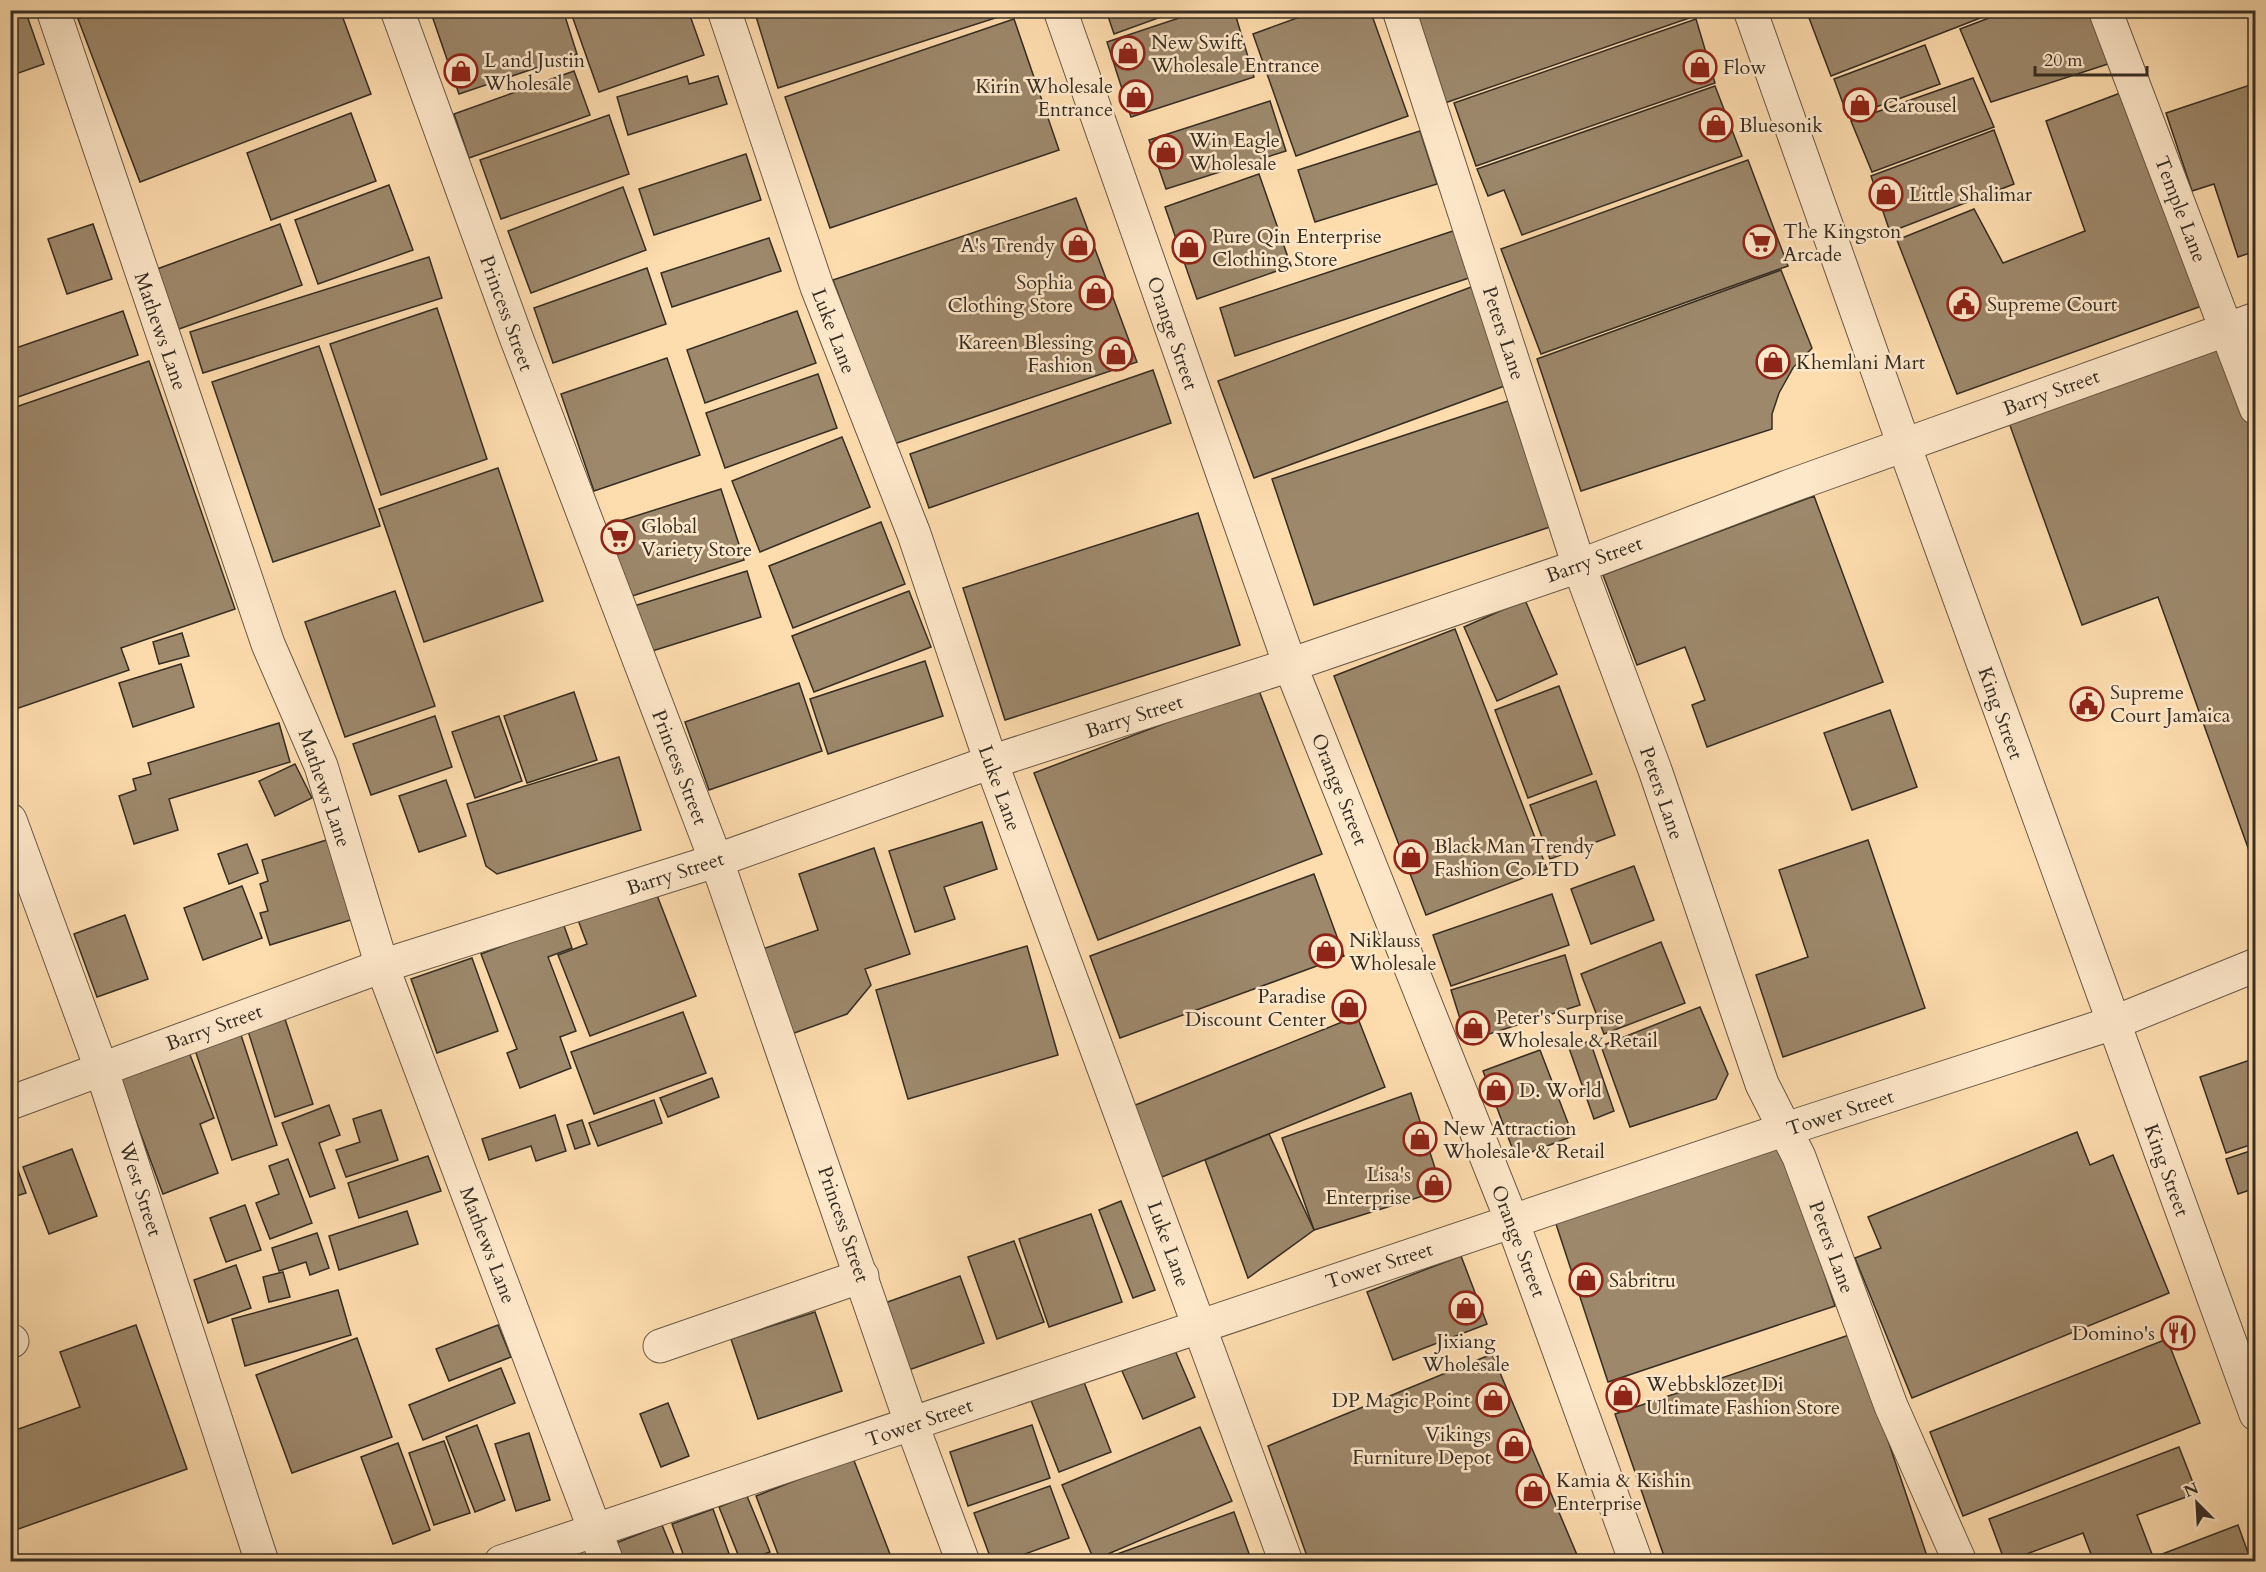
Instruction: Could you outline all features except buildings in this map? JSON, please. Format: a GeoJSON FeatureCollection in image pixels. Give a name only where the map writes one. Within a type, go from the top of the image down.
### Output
{"type":"FeatureCollection","features":[{"type":"Feature","properties":{"kind":"street","name":"Mathews Lane"},"geometry":{"type":"LineString","coordinates":[[53,10],[268,644],[321,766],[382,966],[607,1562]]}},
{"type":"Feature","properties":{"kind":"street","name":"Princess Street"},"geometry":{"type":"LineString","coordinates":[[397,10],[516,337],[764,990],[912,1425],[963,1562]]}},
{"type":"Feature","properties":{"kind":"street","name":"Luke Lane"},"geometry":{"type":"LineString","coordinates":[[724,10],[817,287],[914,534],[991,762],[1286,1562]]}},
{"type":"Feature","properties":{"kind":"street","name":"Orange Street"},"geometry":{"type":"LineString","coordinates":[[1060,10],[1290,665],[1512,1221],[1636,1562]]}},
{"type":"Feature","properties":{"kind":"street","name":"Peters Lane"},"geometry":{"type":"LineString","coordinates":[[1399,10],[1579,566],[1654,770],[1762,1084],[1786,1129],[1891,1406],[1960,1562]]}},
{"type":"Feature","properties":{"kind":"street","name":"King Street"},"geometry":{"type":"LineString","coordinates":[[1750,10],[1904,445],[2256,1414]]}},
{"type":"Feature","properties":{"kind":"street","name":"Temple Lane"},"geometry":{"type":"LineString","coordinates":[[2105,10],[2241,325],[2256,408]]}},
{"type":"Feature","properties":{"kind":"street","name":"Barry Street"},"geometry":{"type":"LineString","coordinates":[[10,1103],[382,966],[715,861],[991,762],[1290,665],[1579,566],[1904,445],[2241,325]]}},
{"type":"Feature","properties":{"kind":"street","name":"West Street"},"geometry":{"type":"LineString","coordinates":[[10,820],[101,1068],[262,1562]]}},
{"type":"Feature","properties":{"kind":"street","name":"Tower Street"},"geometry":{"type":"LineString","coordinates":[[501,1562],[1786,1129],[2113,1023],[2256,965]]}},
{"type":"Feature","properties":{"kind":"street"},"geometry":{"type":"LineString","coordinates":[[660,1346],[862,1276]]}},
{"type":"Feature","properties":{"kind":"place","name":"New Swift Wholesale Entrance"},"geometry":{"type":"Point","coordinates":[1128,53]}},
{"type":"Feature","properties":{"kind":"place","name":"Flow"},"geometry":{"type":"Point","coordinates":[1700,67]}},
{"type":"Feature","properties":{"kind":"place","name":"L and Justin Wholesale"},"geometry":{"type":"Point","coordinates":[461,71]}},
{"type":"Feature","properties":{"kind":"place","name":"Kirin Wholesale Entrance"},"geometry":{"type":"Point","coordinates":[1136,97]}},
{"type":"Feature","properties":{"kind":"place","name":"Carousel"},"geometry":{"type":"Point","coordinates":[1860,105]}},
{"type":"Feature","properties":{"kind":"place","name":"Bluesonik"},"geometry":{"type":"Point","coordinates":[1716,125]}},
{"type":"Feature","properties":{"kind":"place","name":"Win Eagle Wholesale"},"geometry":{"type":"Point","coordinates":[1166,152]}},
{"type":"Feature","properties":{"kind":"place","name":"Little Shalimar"},"geometry":{"type":"Point","coordinates":[1886,194]}},
{"type":"Feature","properties":{"kind":"place","name":"The Kingston Arcade"},"geometry":{"type":"Point","coordinates":[1760,242]}},
{"type":"Feature","properties":{"kind":"place","name":"A's Trendy"},"geometry":{"type":"Point","coordinates":[1078,245]}},
{"type":"Feature","properties":{"kind":"place","name":"Pure Qin Enterprise Clothing Store"},"geometry":{"type":"Point","coordinates":[1189,247]}},
{"type":"Feature","properties":{"kind":"place","name":"Sophia Clothing Store"},"geometry":{"type":"Point","coordinates":[1096,293]}},
{"type":"Feature","properties":{"kind":"place","name":"Supreme Court"},"geometry":{"type":"Point","coordinates":[1964,304]}},
{"type":"Feature","properties":{"kind":"place","name":"Kareen Blessing Fashion"},"geometry":{"type":"Point","coordinates":[1116,354]}},
{"type":"Feature","properties":{"kind":"place","name":"Khemlani Mart"},"geometry":{"type":"Point","coordinates":[1773,362]}},
{"type":"Feature","properties":{"kind":"place","name":"Global Variety Store"},"geometry":{"type":"Point","coordinates":[618,537]}},
{"type":"Feature","properties":{"kind":"place","name":"Supreme Court Jamaica"},"geometry":{"type":"Point","coordinates":[2087,704]}},
{"type":"Feature","properties":{"kind":"place","name":"Black Man Trendy Fashion Co LTD"},"geometry":{"type":"Point","coordinates":[1411,857]}},
{"type":"Feature","properties":{"kind":"place","name":"Niklauss Wholesale"},"geometry":{"type":"Point","coordinates":[1326,951]}},
{"type":"Feature","properties":{"kind":"place","name":"Paradise Discount Center"},"geometry":{"type":"Point","coordinates":[1349,1007]}},
{"type":"Feature","properties":{"kind":"place","name":"Peter's Surprise Wholesale & Retail"},"geometry":{"type":"Point","coordinates":[1473,1028]}},
{"type":"Feature","properties":{"kind":"place","name":"D. World"},"geometry":{"type":"Point","coordinates":[1496,1090]}},
{"type":"Feature","properties":{"kind":"place","name":"New Attraction Wholesale & Retail"},"geometry":{"type":"Point","coordinates":[1420,1139]}},
{"type":"Feature","properties":{"kind":"place","name":"Lisa's Enterprise"},"geometry":{"type":"Point","coordinates":[1434,1185]}},
{"type":"Feature","properties":{"kind":"place","name":"Sabritru"},"geometry":{"type":"Point","coordinates":[1586,1280]}},
{"type":"Feature","properties":{"kind":"place","name":"Jixiang Wholesale"},"geometry":{"type":"Point","coordinates":[1466,1308]}},
{"type":"Feature","properties":{"kind":"place","name":"Domino's"},"geometry":{"type":"Point","coordinates":[2178,1333]}},
{"type":"Feature","properties":{"kind":"place","name":"Webbsklozet Di Ultimate Fashion Store"},"geometry":{"type":"Point","coordinates":[1623,1395]}},
{"type":"Feature","properties":{"kind":"place","name":"DP Magic Point"},"geometry":{"type":"Point","coordinates":[1493,1400]}},
{"type":"Feature","properties":{"kind":"place","name":"Vikings Furniture Depot"},"geometry":{"type":"Point","coordinates":[1514,1446]}},
{"type":"Feature","properties":{"kind":"place","name":"Kamia & Kishin Enterprise"},"geometry":{"type":"Point","coordinates":[1533,1491]}}]}
